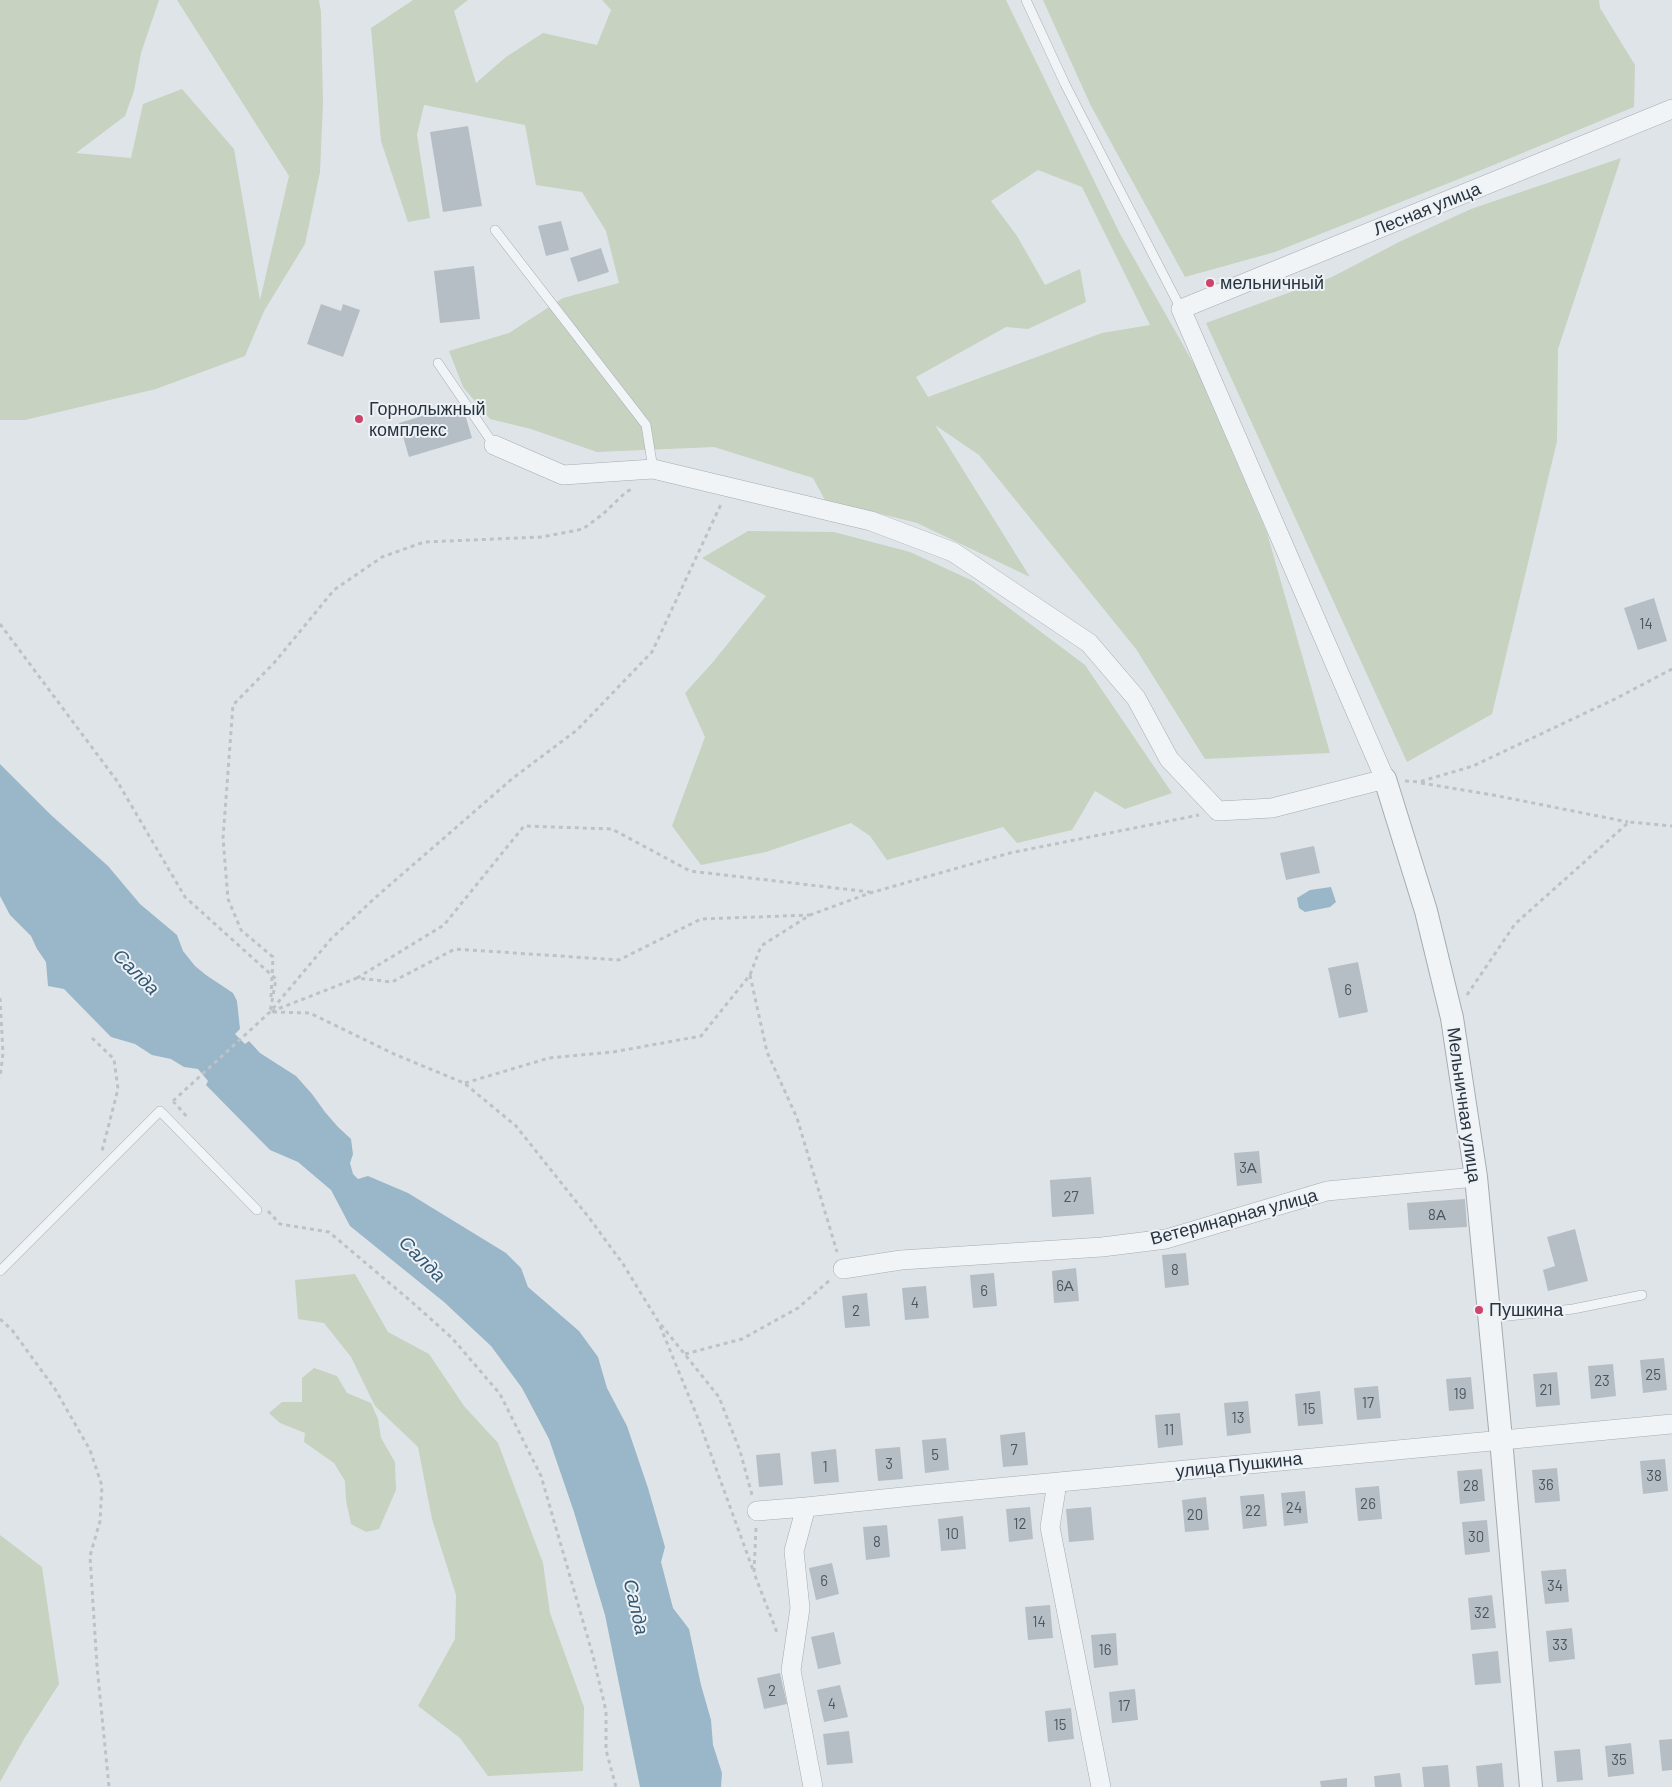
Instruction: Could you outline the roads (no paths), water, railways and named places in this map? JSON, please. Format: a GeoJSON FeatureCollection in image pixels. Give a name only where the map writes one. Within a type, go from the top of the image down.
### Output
{"type":"FeatureCollection","features":[{"type":"Feature","properties":{"kind":"street","name":"Лесная улица"},"geometry":{"type":"LineString","coordinates":[[1181,309],[1672,109]]}},
{"type":"Feature","properties":{"kind":"street"},"geometry":{"type":"LineString","coordinates":[[494,445],[563,475],[653,469],[871,521],[953,552],[1090,643],[1136,698],[1169,759],[1218,811],[1272,808],[1385,779],[1181,309]]}},
{"type":"Feature","properties":{"kind":"street","name":"Мельничная улица"},"geometry":{"type":"LineString","coordinates":[[1385,779],[1426,911],[1452,1018],[1476,1177],[1532,1787]]}},
{"type":"Feature","properties":{"kind":"street","name":"Ветеринарная улица"},"geometry":{"type":"LineString","coordinates":[[843,1269],[900,1260],[1102,1247],[1166,1239],[1327,1191],[1476,1177]]}},
{"type":"Feature","properties":{"kind":"street","name":"улица Пушкина"},"geometry":{"type":"LineString","coordinates":[[756,1511],[1672,1424]]}},
{"type":"Feature","properties":{"kind":"street"},"geometry":{"type":"LineString","coordinates":[[1057,1483],[1050,1527],[1101,1787]]}},
{"type":"Feature","properties":{"kind":"street"},"geometry":{"type":"LineString","coordinates":[[806,1507],[794,1551],[800,1608],[791,1670],[814,1787]]}},
{"type":"Feature","properties":{"kind":"lane"},"geometry":{"type":"LineString","coordinates":[[1026,0],[1065,84],[1181,309]]}},
{"type":"Feature","properties":{"kind":"lane"},"geometry":{"type":"LineString","coordinates":[[496,230],[646,425],[653,469]]}},
{"type":"Feature","properties":{"kind":"lane"},"geometry":{"type":"LineString","coordinates":[[438,363],[494,445]]}},
{"type":"Feature","properties":{"kind":"lane"},"geometry":{"type":"LineString","coordinates":[[0,1271],[160,1111],[257,1210]]}},
{"type":"Feature","properties":{"kind":"lane"},"geometry":{"type":"LineString","coordinates":[[1489,1318],[1573,1309],[1642,1295]]}},
{"type":"Feature","properties":{"kind":"water","name":"Салда"},"geometry":{"type":"Polygon","coordinates":[[[0,764],[51,815],[108,866],[140,904],[177,935],[183,951],[195,966],[233,993],[237,1001],[240,1029],[235,1034],[245,1044],[249,1041],[260,1053],[296,1076],[338,1127],[351,1139],[353,1154],[350,1163],[353,1174],[358,1179],[368,1176],[408,1193],[506,1253],[521,1268],[528,1287],[579,1331],[598,1357],[607,1388],[627,1426],[648,1488],[665,1547],[661,1562],[673,1608],[689,1629],[711,1720],[713,1745],[722,1773],[721,1787],[640,1787],[605,1615],[574,1512],[549,1439],[522,1388],[491,1346],[444,1302],[350,1226],[331,1190],[298,1162],[270,1150],[206,1085],[208,1081],[198,1069],[184,1067],[171,1059],[152,1055],[135,1044],[111,1037],[64,989],[48,986],[46,962],[31,936],[10,915],[0,896],[0,764]]]}},
{"type":"Feature","properties":{"kind":"water"},"geometry":{"type":"Polygon","coordinates":[[[1331,887],[1336,902],[1330,907],[1305,912],[1299,908],[1297,898],[1310,890],[1331,887]]]}},
{"type":"Feature","properties":{"kind":"place","name":"мельничный"},"geometry":{"type":"Point","coordinates":[1210,283]}},
{"type":"Feature","properties":{"kind":"place","name":"Горнолыжный комплекс"},"geometry":{"type":"Point","coordinates":[359,419]}},
{"type":"Feature","properties":{"kind":"place","name":"Пушкина"},"geometry":{"type":"Point","coordinates":[1479,1310]}}]}
